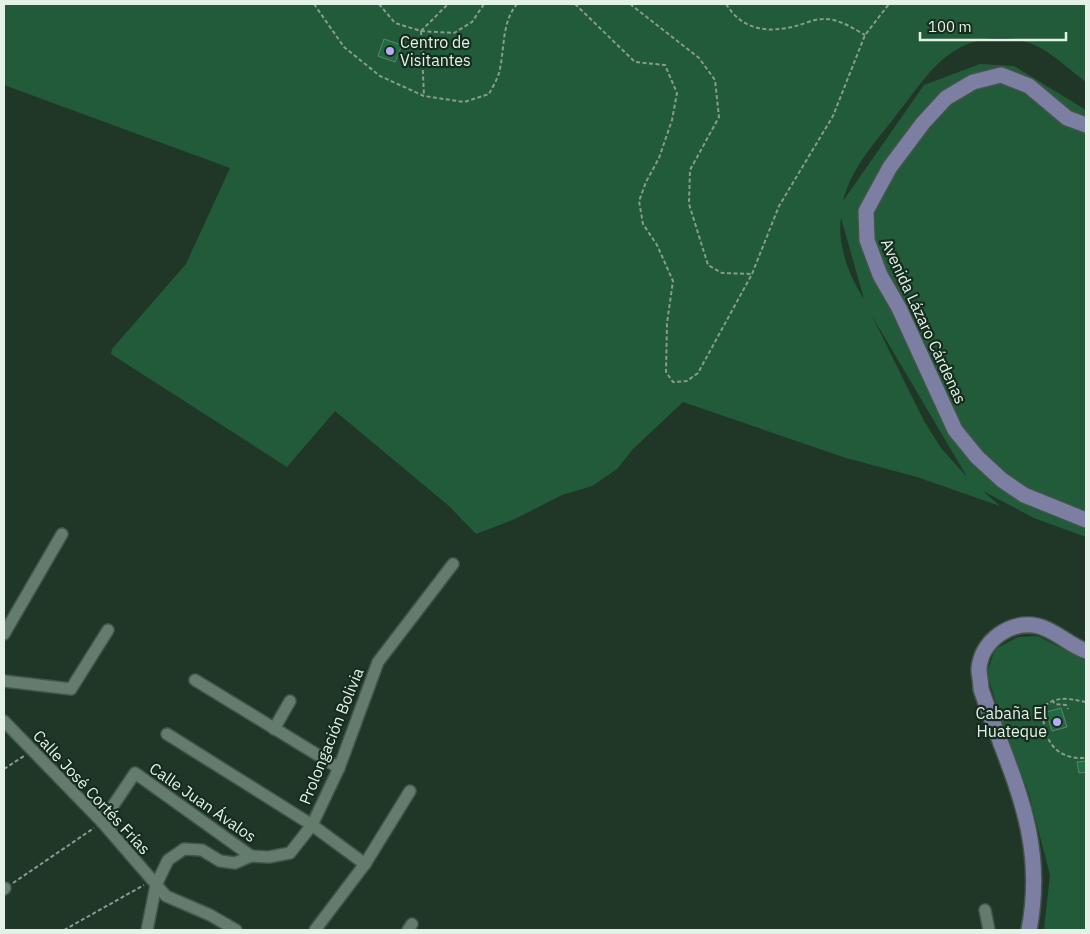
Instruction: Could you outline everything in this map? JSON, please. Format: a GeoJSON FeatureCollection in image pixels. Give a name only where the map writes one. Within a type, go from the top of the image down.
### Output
{"type":"FeatureCollection","features":[{"type":"Feature","properties":{"kind":"main road","name":"Avenida Lázaro Cárdenas"},"geometry":{"type":"LineString","coordinates":[[1086,125],[1067,118],[1029,86],[1001,75],[973,82],[946,98],[923,123],[890,166],[866,212],[867,240],[880,274],[899,308],[955,430],[977,457],[1002,480],[1024,495],[1086,520]]}},
{"type":"Feature","properties":{"kind":"main road"},"geometry":{"type":"LineString","coordinates":[[1028,930],[1034,882],[1030,832],[1022,798],[981,689],[979,669],[983,652],[991,639],[1007,629],[1023,625],[1038,626],[1075,647],[1086,651]]}},
{"type":"Feature","properties":{"kind":"street"},"geometry":{"type":"LineString","coordinates":[[4,632],[62,534]]}},
{"type":"Feature","properties":{"kind":"street","name":"Prolongación Bolivia"},"geometry":{"type":"LineString","coordinates":[[147,930],[154,883],[168,860],[184,849],[202,850],[220,861],[235,863],[252,856],[269,857],[290,853],[312,825],[339,768],[378,662],[453,564]]}},
{"type":"Feature","properties":{"kind":"street"},"geometry":{"type":"LineString","coordinates":[[4,681],[72,689],[108,630]]}},
{"type":"Feature","properties":{"kind":"street"},"geometry":{"type":"LineString","coordinates":[[195,680],[339,768]]}},
{"type":"Feature","properties":{"kind":"street"},"geometry":{"type":"LineString","coordinates":[[274,728],[290,700]]}},
{"type":"Feature","properties":{"kind":"street","name":"Calle José Cortés Frías"},"geometry":{"type":"LineString","coordinates":[[4,721],[102,822],[166,896],[210,915],[236,930]]}},
{"type":"Feature","properties":{"kind":"street"},"geometry":{"type":"LineString","coordinates":[[166,734],[312,825],[365,864]]}},
{"type":"Feature","properties":{"kind":"street","name":"Calle Juan Ávalos"},"geometry":{"type":"LineString","coordinates":[[102,822],[135,773],[252,856]]}},
{"type":"Feature","properties":{"kind":"street"},"geometry":{"type":"LineString","coordinates":[[315,930],[365,864],[410,791]]}},
{"type":"Feature","properties":{"kind":"street"},"geometry":{"type":"LineString","coordinates":[[985,910],[989,930]]}},
{"type":"Feature","properties":{"kind":"path"},"geometry":{"type":"LineString","coordinates":[[314,4],[344,47],[380,76],[424,96],[464,102],[489,94],[499,74],[504,38],[511,11],[517,4]]}},
{"type":"Feature","properties":{"kind":"path"},"geometry":{"type":"LineString","coordinates":[[379,4],[395,23],[421,31],[454,32],[472,22],[484,4]]}},
{"type":"Feature","properties":{"kind":"path"},"geometry":{"type":"LineString","coordinates":[[424,96],[421,31],[448,4]]}},
{"type":"Feature","properties":{"kind":"path"},"geometry":{"type":"LineString","coordinates":[[575,4],[635,62],[665,66],[677,93],[672,120],[659,158],[646,182],[639,201],[643,224],[657,245],[673,281],[667,323],[666,372],[673,382],[687,381],[698,373],[752,274],[778,206],[833,116],[865,35],[889,4]]}},
{"type":"Feature","properties":{"kind":"path"},"geometry":{"type":"LineString","coordinates":[[630,4],[699,58],[715,80],[719,117],[690,170],[689,204],[708,265],[722,273],[752,274]]}},
{"type":"Feature","properties":{"kind":"path"},"geometry":{"type":"LineString","coordinates":[[726,4],[732,13],[755,29],[784,29],[823,19],[844,24],[865,35]]}},
{"type":"Feature","properties":{"kind":"path"},"geometry":{"type":"LineString","coordinates":[[1086,702],[1060,698],[1052,700],[1043,707],[1043,718],[1048,738],[1054,749],[1070,758],[1086,758]]}},
{"type":"Feature","properties":{"kind":"path"},"geometry":{"type":"LineString","coordinates":[[1052,700],[1056,704],[1066,705],[1068,709]]}},
{"type":"Feature","properties":{"kind":"path"},"geometry":{"type":"LineString","coordinates":[[1043,718],[1047,716]]}},
{"type":"Feature","properties":{"kind":"path"},"geometry":{"type":"LineString","coordinates":[[4,769],[32,750]]}},
{"type":"Feature","properties":{"kind":"path"},"geometry":{"type":"LineString","coordinates":[[4,889],[102,822]]}},
{"type":"Feature","properties":{"kind":"path"},"geometry":{"type":"LineString","coordinates":[[64,930],[154,883]]}},
{"type":"Feature","properties":{"kind":"green space"},"geometry":{"type":"Polygon","coordinates":[[[4,4],[1086,4],[1086,82],[1044,50],[1018,40],[991,38],[964,46],[952,52],[941,61],[918,87],[859,165],[847,188],[843,201],[924,85],[980,64],[1014,66],[1086,110],[1086,537],[1034,518],[983,491],[1000,506],[917,477],[846,458],[683,402],[633,449],[617,469],[592,486],[562,495],[515,519],[476,534],[449,506],[335,411],[287,467],[111,354],[112,349],[186,264],[230,168],[4,85],[4,4]],[[841,218],[840,228],[845,260],[864,299],[841,218]],[[872,316],[924,421],[941,448],[966,476],[966,475],[872,316]]]}},
{"type":"Feature","properties":{"kind":"green space"},"geometry":{"type":"Polygon","coordinates":[[[1038,636],[1086,661],[1086,930],[1044,930],[1050,875],[1029,794],[1000,717],[987,673],[995,649],[1018,637],[1038,636]]]}},
{"type":"Feature","properties":{"kind":"building","name":"Centro de Visitantes"},"geometry":{"type":"Polygon","coordinates":[[[384,39],[402,45],[395,62],[378,56],[384,39]]]}},
{"type":"Feature","properties":{"kind":"building","name":"Cabaña El Huateque"},"geometry":{"type":"Polygon","coordinates":[[[1061,708],[1067,727],[1052,731],[1046,712],[1061,708]]]}},
{"type":"Feature","properties":{"kind":"building"},"geometry":{"type":"Polygon","coordinates":[[[1086,761],[1086,772],[1079,773],[1077,762],[1086,761]]]}},
{"type":"Feature","properties":{"kind":"place","name":"Centro de Visitantes"},"geometry":{"type":"Point","coordinates":[390,51]}},
{"type":"Feature","properties":{"kind":"place","name":"Cabaña El Huateque"},"geometry":{"type":"Point","coordinates":[1057,722]}}]}
